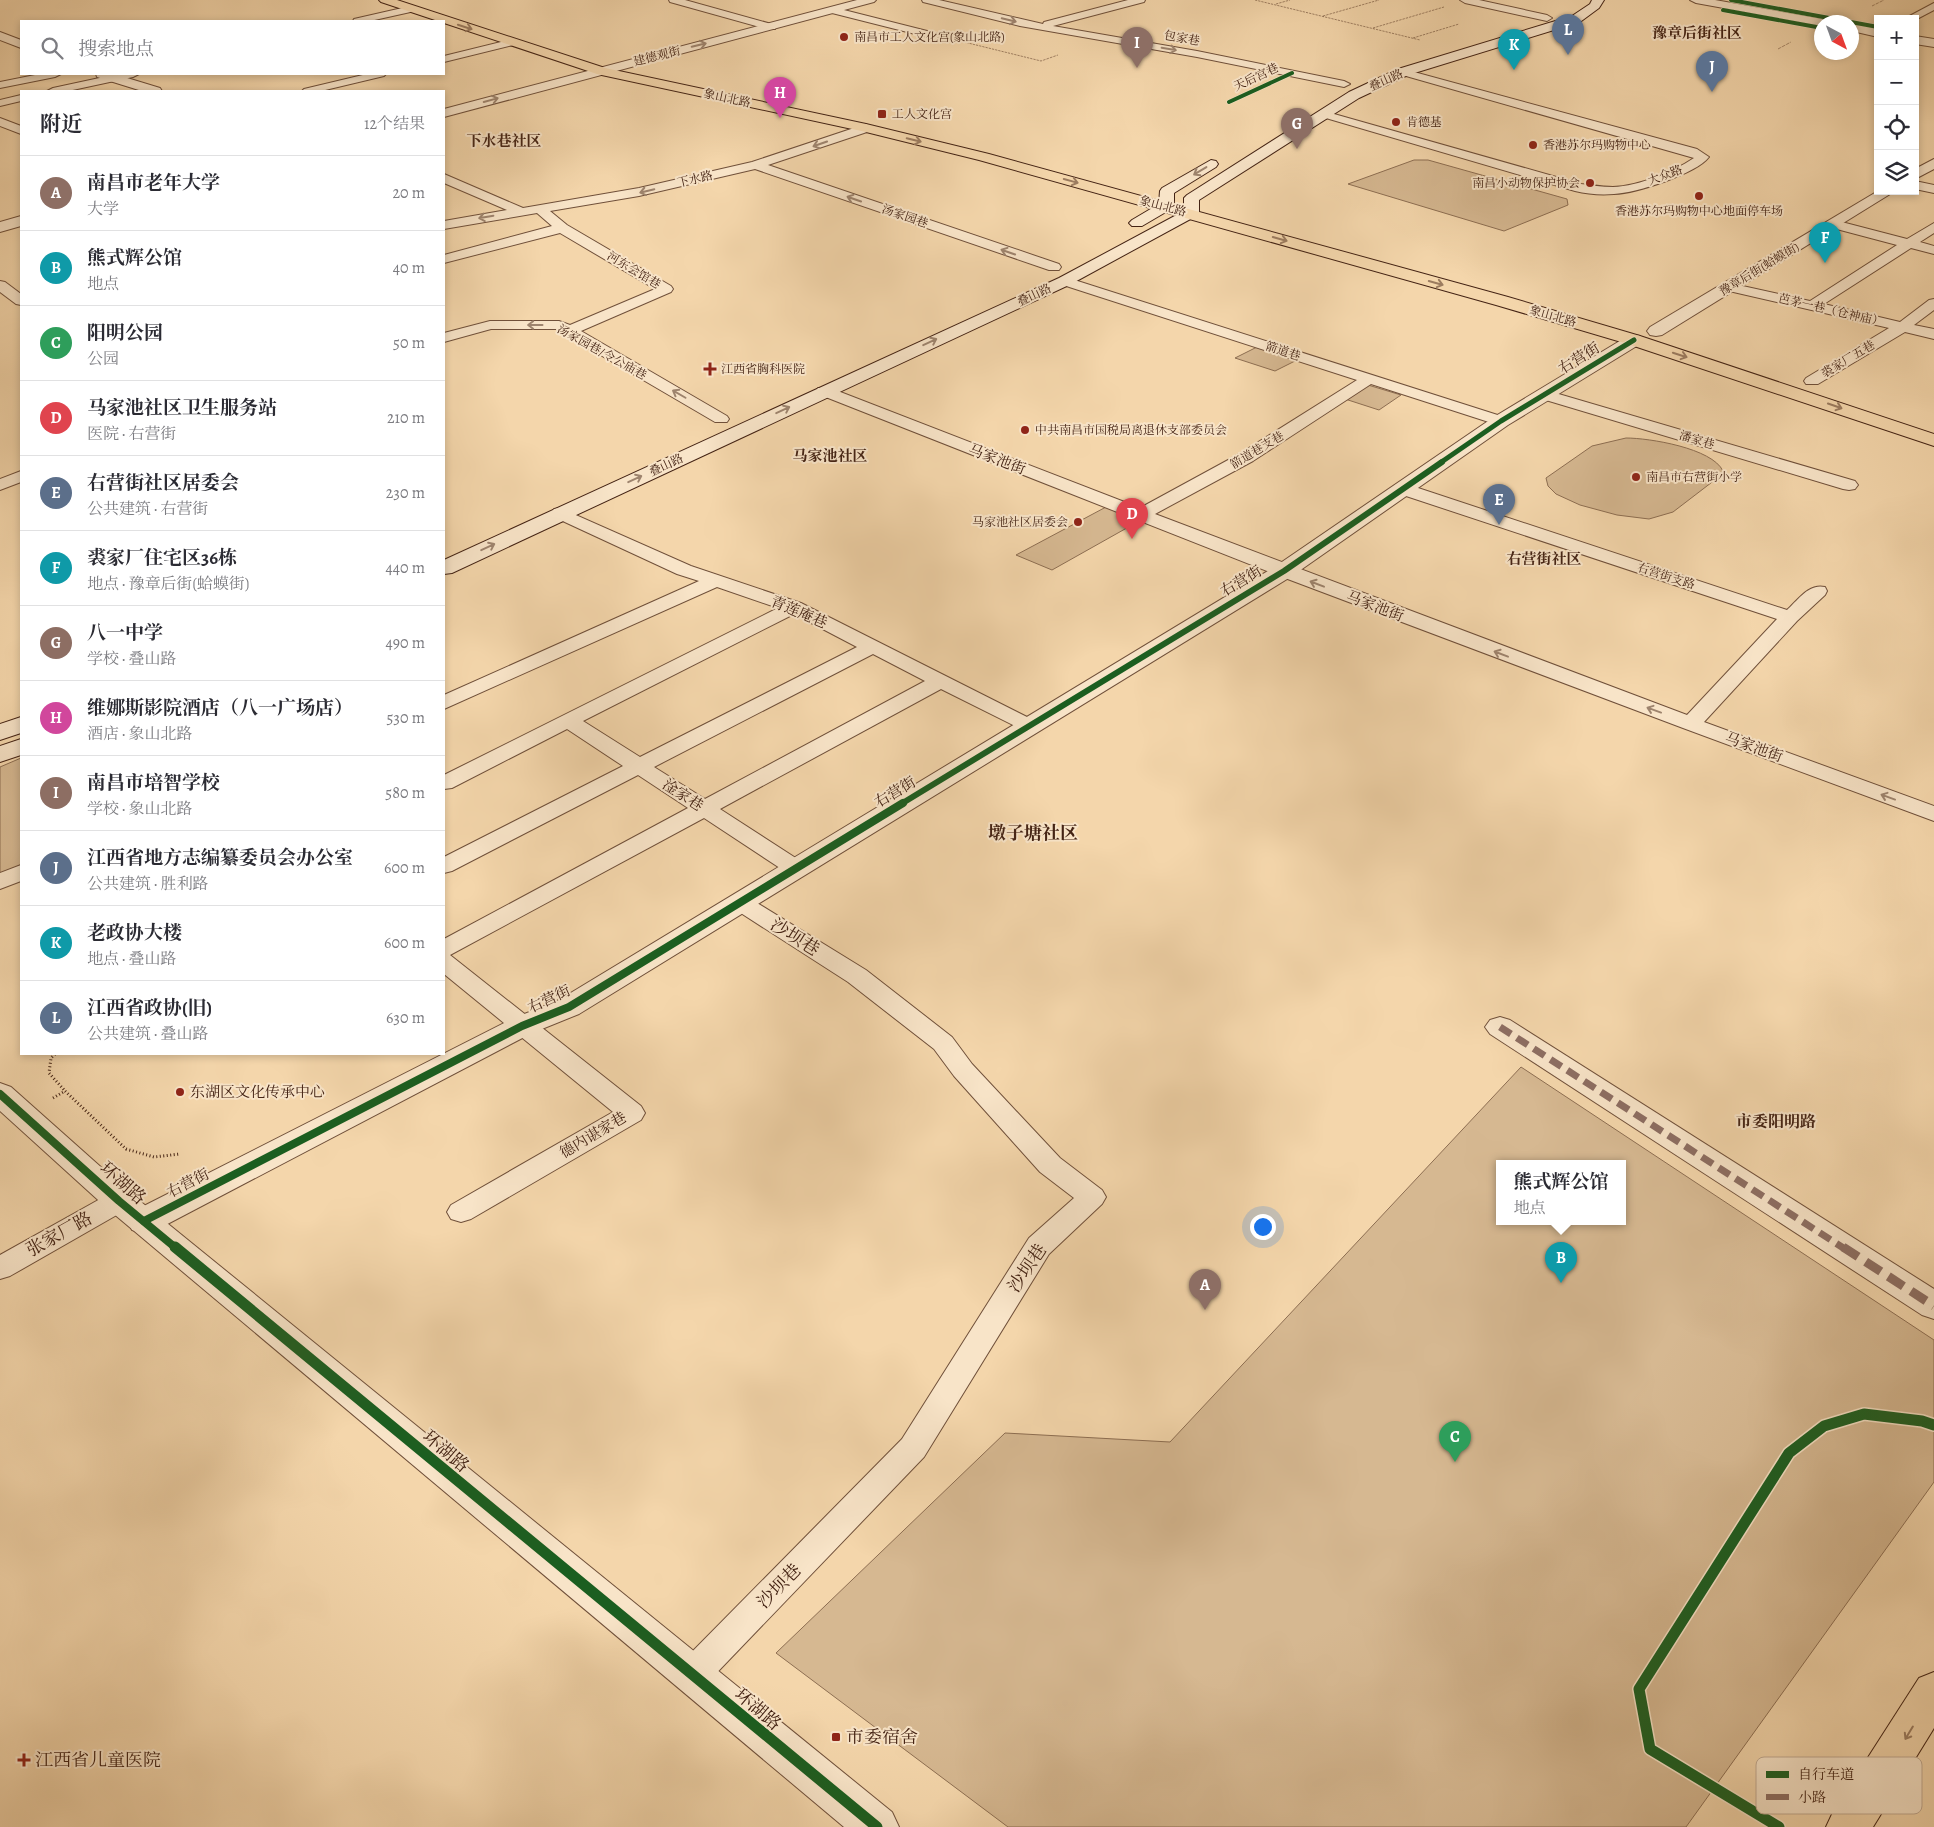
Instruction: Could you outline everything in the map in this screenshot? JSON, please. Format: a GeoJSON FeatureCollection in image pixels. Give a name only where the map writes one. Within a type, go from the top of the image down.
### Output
{"type":"FeatureCollection","features":[{"type":"Feature","properties":{"kind":"main road","name":"象山北路"},"geometry":{"type":"LineString","coordinates":[[385,0],[413,5],[622,65],[866,116],[1063,164]]}},
{"type":"Feature","properties":{"kind":"main road","name":"象山北路"},"geometry":{"type":"LineString","coordinates":[[413,5],[513,42],[602,71],[866,128],[984,157],[1163,195],[1191,206],[1645,335],[1812,380],[1934,422]]}},
{"type":"Feature","properties":{"kind":"main road","name":"象山北路"},"geometry":{"type":"LineString","coordinates":[[1191,206],[1210,203]]}},
{"type":"Feature","properties":{"kind":"main road","name":"象山北路"},"geometry":{"type":"LineString","coordinates":[[1252,215],[1645,335],[1791,391],[1934,440]]}},
{"type":"Feature","properties":{"kind":"main road"},"geometry":{"type":"LineString","coordinates":[[1893,1757],[1934,1692]]}},
{"type":"Feature","properties":{"kind":"main road"},"geometry":{"type":"LineString","coordinates":[[1848,1827],[1856,1814]]}},
{"type":"Feature","properties":{"kind":"street","name":"建德观街"},"geometry":{"type":"LineString","coordinates":[[445,113],[771,27],[828,5],[847,6],[870,0]]}},
{"type":"Feature","properties":{"kind":"street","name":"叠山路"},"geometry":{"type":"LineString","coordinates":[[445,568],[1065,281],[1191,206],[1317,109],[1344,84],[1380,68],[1547,18],[1569,8],[1576,0]]}},
{"type":"Feature","properties":{"kind":"street","name":"叠山路"},"geometry":{"type":"LineString","coordinates":[[1317,109],[1354,95],[1404,72],[1576,19],[1595,6],[1598,0]]}},
{"type":"Feature","properties":{"kind":"street"},"geometry":{"type":"LineString","coordinates":[[1696,0],[1814,22]]}},
{"type":"Feature","properties":{"kind":"street"},"geometry":{"type":"LineString","coordinates":[[1859,29],[1874,32]]}},
{"type":"Feature","properties":{"kind":"street"},"geometry":{"type":"LineString","coordinates":[[0,36],[20,44]]}},
{"type":"Feature","properties":{"kind":"street"},"geometry":{"type":"LineString","coordinates":[[1919,41],[1934,43]]}},
{"type":"Feature","properties":{"kind":"street"},"geometry":{"type":"LineString","coordinates":[[108,76],[152,90]]}},
{"type":"Feature","properties":{"kind":"street"},"geometry":{"type":"LineString","coordinates":[[1085,252],[1121,233],[1163,195],[1226,155]]}},
{"type":"Feature","properties":{"kind":"street"},"geometry":{"type":"LineString","coordinates":[[1919,172],[1934,163]]}},
{"type":"Feature","properties":{"kind":"street","name":"豫章后街(蛤蟆街)"},"geometry":{"type":"LineString","coordinates":[[1645,335],[1881,195]]}},
{"type":"Feature","properties":{"kind":"street"},"geometry":{"type":"LineString","coordinates":[[0,226],[20,221]]}},
{"type":"Feature","properties":{"kind":"street","name":"叠山路"},"geometry":{"type":"LineString","coordinates":[[1037,276],[1070,260]]}},
{"type":"Feature","properties":{"kind":"street","name":"右营街"},"geometry":{"type":"LineString","coordinates":[[132,1211],[522,1026],[569,1007],[1284,571],[1501,421],[1645,335]]}},
{"type":"Feature","properties":{"kind":"street"},"geometry":{"type":"LineString","coordinates":[[704,427],[739,411]]}},
{"type":"Feature","properties":{"kind":"street"},"geometry":{"type":"LineString","coordinates":[[0,733],[20,724]]}},
{"type":"Feature","properties":{"kind":"street"},"geometry":{"type":"LineString","coordinates":[[0,755],[20,746]]}},
{"type":"Feature","properties":{"kind":"street"},"geometry":{"type":"LineString","coordinates":[[1500,1027],[1934,1306]]}},
{"type":"Feature","properties":{"kind":"street","name":"环湖路"},"geometry":{"type":"LineString","coordinates":[[0,1094],[132,1211],[876,1827]]}},
{"type":"Feature","properties":{"kind":"lane"},"geometry":{"type":"LineString","coordinates":[[674,0],[771,27]]}},
{"type":"Feature","properties":{"kind":"lane","name":"包家巷"},"geometry":{"type":"LineString","coordinates":[[927,0],[1020,23],[1233,60],[1344,84]]}},
{"type":"Feature","properties":{"kind":"lane"},"geometry":{"type":"LineString","coordinates":[[1041,26],[1140,0]]}},
{"type":"Feature","properties":{"kind":"lane"},"geometry":{"type":"LineString","coordinates":[[1466,0],[1547,18]]}},
{"type":"Feature","properties":{"kind":"lane"},"geometry":{"type":"LineString","coordinates":[[361,20],[413,5]]}},
{"type":"Feature","properties":{"kind":"lane"},"geometry":{"type":"LineString","coordinates":[[828,5],[935,36]]}},
{"type":"Feature","properties":{"kind":"lane"},"geometry":{"type":"LineString","coordinates":[[1917,15],[1934,6]]}},
{"type":"Feature","properties":{"kind":"lane"},"geometry":{"type":"LineString","coordinates":[[445,58],[513,42]]}},
{"type":"Feature","properties":{"kind":"lane","name":"大众路"},"geometry":{"type":"LineString","coordinates":[[1317,109],[1580,188],[1619,190],[1657,179],[1697,162],[1703,157],[1693,152],[1404,72]]}},
{"type":"Feature","properties":{"kind":"lane"},"geometry":{"type":"LineString","coordinates":[[0,85],[50,75]]}},
{"type":"Feature","properties":{"kind":"lane"},"geometry":{"type":"LineString","coordinates":[[57,90],[108,76],[120,75]]}},
{"type":"Feature","properties":{"kind":"lane"},"geometry":{"type":"LineString","coordinates":[[312,90],[376,75]]}},
{"type":"Feature","properties":{"kind":"lane"},"geometry":{"type":"LineString","coordinates":[[0,103],[20,98]]}},
{"type":"Feature","properties":{"kind":"lane"},"geometry":{"type":"LineString","coordinates":[[0,122],[20,130]]}},
{"type":"Feature","properties":{"kind":"lane","name":"下水路"},"geometry":{"type":"LineString","coordinates":[[445,225],[639,192],[756,166],[866,128]]}},
{"type":"Feature","properties":{"kind":"lane","name":"汤家园巷"},"geometry":{"type":"LineString","coordinates":[[756,166],[1054,268]]}},
{"type":"Feature","properties":{"kind":"lane"},"geometry":{"type":"LineString","coordinates":[[445,178],[520,211]]}},
{"type":"Feature","properties":{"kind":"lane"},"geometry":{"type":"LineString","coordinates":[[1919,185],[1934,189]]}},
{"type":"Feature","properties":{"kind":"lane","name":"河东会馆巷"},"geometry":{"type":"LineString","coordinates":[[539,208],[562,228],[666,290],[569,331]]}},
{"type":"Feature","properties":{"kind":"lane"},"geometry":{"type":"LineString","coordinates":[[1834,224],[1910,242],[1934,250]]}},
{"type":"Feature","properties":{"kind":"lane"},"geometry":{"type":"LineString","coordinates":[[1812,306],[1934,227]]}},
{"type":"Feature","properties":{"kind":"lane"},"geometry":{"type":"LineString","coordinates":[[445,259],[562,228]]}},
{"type":"Feature","properties":{"kind":"lane","name":"箭道巷"},"geometry":{"type":"LineString","coordinates":[[1065,281],[1501,421]]}},
{"type":"Feature","properties":{"kind":"lane"},"geometry":{"type":"LineString","coordinates":[[0,285],[20,299]]}},
{"type":"Feature","properties":{"kind":"lane","name":"芭茅一巷（仓神庙）"},"geometry":{"type":"LineString","coordinates":[[1728,287],[1934,334]]}},
{"type":"Feature","properties":{"kind":"lane","name":"裘家厂五巷"},"geometry":{"type":"LineString","coordinates":[[1812,380],[1902,327],[1934,303]]}},
{"type":"Feature","properties":{"kind":"lane","name":"汤家园巷/令公庙巷"},"geometry":{"type":"LineString","coordinates":[[445,338],[490,325],[559,325],[721,419]]}},
{"type":"Feature","properties":{"kind":"lane","name":"箭道巷支巷"},"geometry":{"type":"LineString","coordinates":[[1141,515],[1247,457],[1369,379]]}},
{"type":"Feature","properties":{"kind":"lane","name":"马家池街"},"geometry":{"type":"LineString","coordinates":[[824,391],[1284,571],[1690,724],[1932,810]]}},
{"type":"Feature","properties":{"kind":"lane","name":"潘家巷"},"geometry":{"type":"LineString","coordinates":[[1545,395],[1850,485]]}},
{"type":"Feature","properties":{"kind":"lane"},"geometry":{"type":"LineString","coordinates":[[0,485],[20,476]]}},
{"type":"Feature","properties":{"kind":"lane","name":"右营街支路"},"geometry":{"type":"LineString","coordinates":[[1403,489],[1790,617]]}},
{"type":"Feature","properties":{"kind":"lane","name":"青莲庵巷"},"geometry":{"type":"LineString","coordinates":[[560,514],[684,570],[794,607],[1030,726]]}},
{"type":"Feature","properties":{"kind":"lane"},"geometry":{"type":"LineString","coordinates":[[445,703],[715,580]]}},
{"type":"Feature","properties":{"kind":"lane"},"geometry":{"type":"LineString","coordinates":[[1690,724],[1790,617],[1818,591]]}},
{"type":"Feature","properties":{"kind":"lane"},"geometry":{"type":"LineString","coordinates":[[445,783],[794,607]]}},
{"type":"Feature","properties":{"kind":"lane"},"geometry":{"type":"LineString","coordinates":[[445,865],[872,647]]}},
{"type":"Feature","properties":{"kind":"lane"},"geometry":{"type":"LineString","coordinates":[[445,948],[941,681]]}},
{"type":"Feature","properties":{"kind":"lane","name":"淦家巷"},"geometry":{"type":"LineString","coordinates":[[569,721],[797,869]]}},
{"type":"Feature","properties":{"kind":"lane"},"geometry":{"type":"LineString","coordinates":[[0,882],[20,872]]}},
{"type":"Feature","properties":{"kind":"lane","name":"沙坝巷"},"geometry":{"type":"LineString","coordinates":[[693,1674],[914,1448],[1039,1246],[1092,1197],[1050,1165],[963,1070],[943,1043],[857,976],[741,903]]}},
{"type":"Feature","properties":{"kind":"lane"},"geometry":{"type":"LineString","coordinates":[[445,962],[522,1026]]}},
{"type":"Feature","properties":{"kind":"lane","name":"德内谌家巷"},"geometry":{"type":"LineString","coordinates":[[461,1212],[632,1113],[522,1026]]}},
{"type":"Feature","properties":{"kind":"lane","name":"张家厂路"},"geometry":{"type":"LineString","coordinates":[[0,1268],[132,1211]]}},
{"type":"Feature","properties":{"kind":"path"},"geometry":{"type":"LineString","coordinates":[[1256,0],[1450,47]]}},
{"type":"Feature","properties":{"kind":"path"},"geometry":{"type":"LineString","coordinates":[[1275,4],[1290,0]]}},
{"type":"Feature","properties":{"kind":"path"},"geometry":{"type":"LineString","coordinates":[[1323,16],[1379,0]]}},
{"type":"Feature","properties":{"kind":"path"},"geometry":{"type":"LineString","coordinates":[[1372,28],[1466,0]]}},
{"type":"Feature","properties":{"kind":"path"},"geometry":{"type":"LineString","coordinates":[[1872,6],[1884,0]]}},
{"type":"Feature","properties":{"kind":"path"},"geometry":{"type":"LineString","coordinates":[[55,1055],[51,1058],[48,1073],[126,1149],[134,1153],[154,1157],[180,1154]]}},
{"type":"Feature","properties":{"kind":"path"},"geometry":{"type":"LineString","coordinates":[[46,1102],[65,1091]]}},
{"type":"Feature","properties":{"kind":"shaded area"},"geometry":{"type":"Polygon","coordinates":[[[1414,160],[1428,160],[1567,199],[1568,205],[1504,231],[1348,184],[1414,160]]]}},
{"type":"Feature","properties":{"kind":"shaded area"},"geometry":{"type":"Polygon","coordinates":[[[1257,347],[1297,360],[1275,371],[1235,358],[1257,347]]]}},
{"type":"Feature","properties":{"kind":"shaded area"},"geometry":{"type":"Polygon","coordinates":[[[1368,385],[1401,395],[1379,410],[1345,399],[1368,385]]]}},
{"type":"Feature","properties":{"kind":"shaded area"},"geometry":{"type":"Polygon","coordinates":[[[1626,438],[1664,442],[1694,450],[1717,463],[1723,471],[1720,476],[1673,512],[1649,519],[1617,515],[1580,505],[1556,494],[1548,486],[1546,478],[1592,446],[1626,438]]]}},
{"type":"Feature","properties":{"kind":"shaded area"},"geometry":{"type":"Polygon","coordinates":[[[1106,507],[1141,520],[1052,570],[1016,555],[1106,507]]]}},
{"type":"Feature","properties":{"kind":"shaded area"},"geometry":{"type":"Polygon","coordinates":[[[20,758],[20,868],[0,878],[0,767],[20,758]]]}},
{"type":"Feature","properties":{"kind":"shaded area"},"geometry":{"type":"Polygon","coordinates":[[[1521,1067],[1934,1340],[1934,1482],[1686,1827],[1008,1827],[776,1653],[1005,1433],[1170,1442],[1521,1067]]]}},
{"type":"Feature","properties":{"kind":"marked path"},"geometry":{"type":"LineString","coordinates":[[1500,1027],[1934,1306]]}},
{"type":"Feature","properties":{"kind":"cycle path"},"geometry":{"type":"LineString","coordinates":[[1731,0],[1874,26]]}},
{"type":"Feature","properties":{"kind":"cycle path"},"geometry":{"type":"LineString","coordinates":[[1723,10],[1814,27]]}},
{"type":"Feature","properties":{"kind":"cycle path","name":"天后宫巷"},"geometry":{"type":"LineString","coordinates":[[1229,102],[1292,73]]}},
{"type":"Feature","properties":{"kind":"cycle path"},"geometry":{"type":"LineString","coordinates":[[144,1221],[522,1026],[569,1007],[1284,571],[1501,421],[1634,340]]}},
{"type":"Feature","properties":{"kind":"cycle path"},"geometry":{"type":"LineString","coordinates":[[0,1094],[119,1201],[877,1827]]}},
{"type":"Feature","properties":{"kind":"cycle path"},"geometry":{"type":"LineString","coordinates":[[1756,1813],[1650,1749],[1639,1689],[1789,1453],[1824,1426],[1864,1414],[1922,1421],[1934,1425]]}},
{"type":"Feature","properties":{"kind":"cycle path"},"geometry":{"type":"LineString","coordinates":[[1758,1814],[1779,1827]]}},
{"type":"Feature","properties":{"kind":"place","name":"南昌市工人文化宫(象山北路)"},"geometry":{"type":"Point","coordinates":[844,37]}},
{"type":"Feature","properties":{"kind":"place","name":"江西省政协(旧)"},"geometry":{"type":"Point","coordinates":[1568,55]}},
{"type":"Feature","properties":{"kind":"place","name":"南昌市培智学校"},"geometry":{"type":"Point","coordinates":[1137,68]}},
{"type":"Feature","properties":{"kind":"place","name":"老政协大楼"},"geometry":{"type":"Point","coordinates":[1514,70]}},
{"type":"Feature","properties":{"kind":"place","name":"江西省地方志编纂委员会办公室"},"geometry":{"type":"Point","coordinates":[1712,92]}},
{"type":"Feature","properties":{"kind":"place","name":"工人文化宫"},"geometry":{"type":"Point","coordinates":[882,114]}},
{"type":"Feature","properties":{"kind":"place","name":"维娜斯影院酒店（八一广场店）"},"geometry":{"type":"Point","coordinates":[780,118]}},
{"type":"Feature","properties":{"kind":"place","name":"肯德基"},"geometry":{"type":"Point","coordinates":[1396,122]}},
{"type":"Feature","properties":{"kind":"place","name":"香港苏尔玛购物中心"},"geometry":{"type":"Point","coordinates":[1533,145]}},
{"type":"Feature","properties":{"kind":"place","name":"八一中学"},"geometry":{"type":"Point","coordinates":[1297,149]}},
{"type":"Feature","properties":{"kind":"place","name":"南昌小动物保护协会"},"geometry":{"type":"Point","coordinates":[1590,183]}},
{"type":"Feature","properties":{"kind":"place","name":"香港苏尔玛购物中心地面停车场"},"geometry":{"type":"Point","coordinates":[1699,196]}},
{"type":"Feature","properties":{"kind":"place","name":"裘家厂住宅区36栋"},"geometry":{"type":"Point","coordinates":[1825,263]}},
{"type":"Feature","properties":{"kind":"place","name":"江西省胸科医院"},"geometry":{"type":"Point","coordinates":[710,369]}},
{"type":"Feature","properties":{"kind":"place","name":"中共南昌市国税局离退休支部委员会"},"geometry":{"type":"Point","coordinates":[1025,430]}},
{"type":"Feature","properties":{"kind":"place","name":"南昌市右营街小学"},"geometry":{"type":"Point","coordinates":[1636,477]}},
{"type":"Feature","properties":{"kind":"place","name":"马家池社区居委会"},"geometry":{"type":"Point","coordinates":[1078,522]}},
{"type":"Feature","properties":{"kind":"place","name":"右营街社区居委会"},"geometry":{"type":"Point","coordinates":[1499,525]}},
{"type":"Feature","properties":{"kind":"place","name":"马家池社区卫生服务站"},"geometry":{"type":"Point","coordinates":[1132,539]}},
{"type":"Feature","properties":{"kind":"place","name":"东湖区文化传承中心"},"geometry":{"type":"Point","coordinates":[180,1092]}},
{"type":"Feature","properties":{"kind":"place","name":"熊式辉公馆"},"geometry":{"type":"Point","coordinates":[1561,1283]}},
{"type":"Feature","properties":{"kind":"place","name":"南昌市老年大学"},"geometry":{"type":"Point","coordinates":[1205,1310]}},
{"type":"Feature","properties":{"kind":"place","name":"阳明公园"},"geometry":{"type":"Point","coordinates":[1455,1462]}},
{"type":"Feature","properties":{"kind":"place","name":"市委宿舍"},"geometry":{"type":"Point","coordinates":[836,1737]}},
{"type":"Feature","properties":{"kind":"place","name":"江西省儿童医院"},"geometry":{"type":"Point","coordinates":[24,1760]}},
{"type":"Feature","properties":{"kind":"district","name":"豫章后街社区"},"geometry":{"type":"Point","coordinates":[1697,33]}},
{"type":"Feature","properties":{"kind":"district","name":"下水巷社区"},"geometry":{"type":"Point","coordinates":[504,141]}},
{"type":"Feature","properties":{"kind":"district","name":"马家池社区"},"geometry":{"type":"Point","coordinates":[830,456]}},
{"type":"Feature","properties":{"kind":"district","name":"右营街社区"},"geometry":{"type":"Point","coordinates":[1544,559]}},
{"type":"Feature","properties":{"kind":"district","name":"墩子塘社区"},"geometry":{"type":"Point","coordinates":[1033,833]}},
{"type":"Feature","properties":{"kind":"district","name":"市委阳明路"},"geometry":{"type":"Point","coordinates":[1776,1122]}}]}
